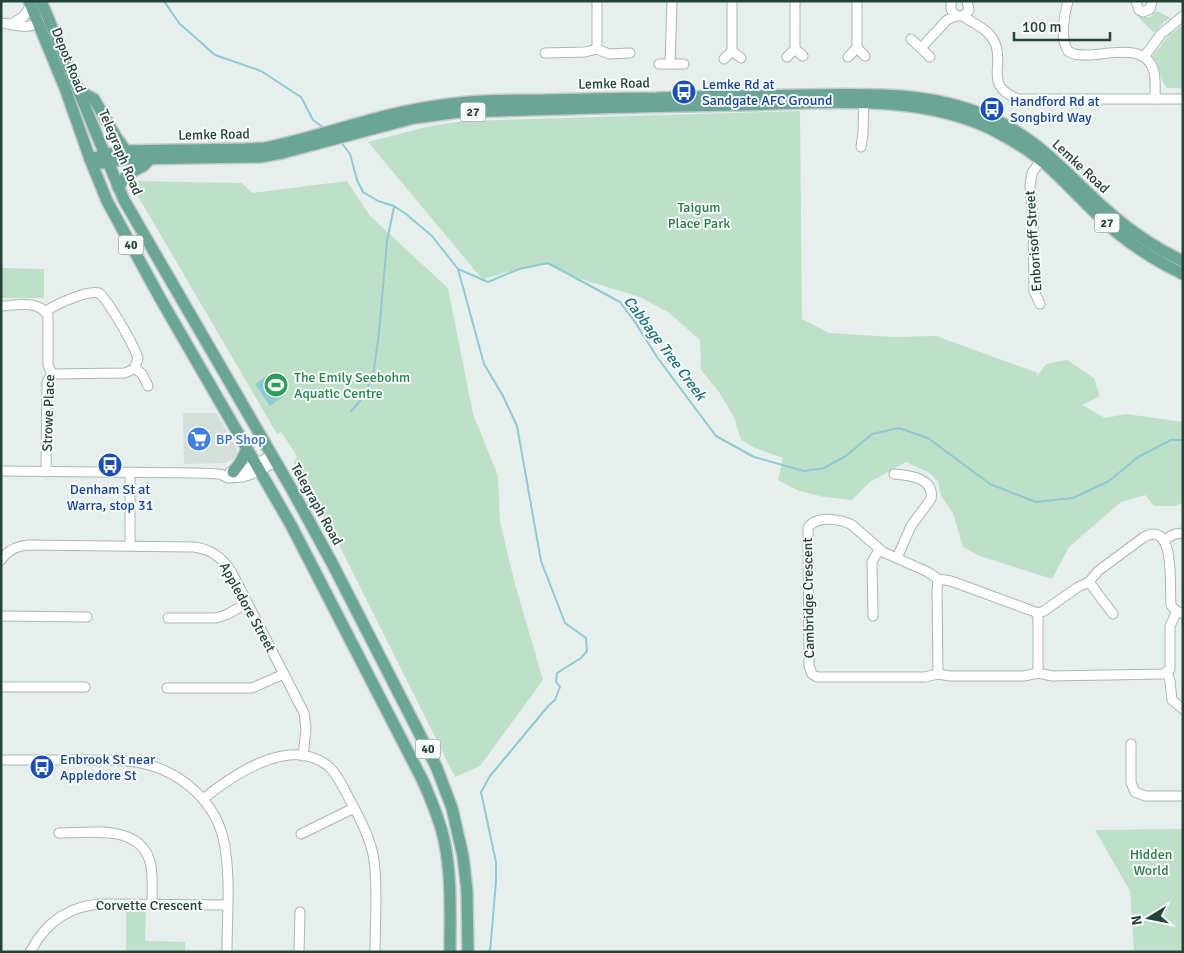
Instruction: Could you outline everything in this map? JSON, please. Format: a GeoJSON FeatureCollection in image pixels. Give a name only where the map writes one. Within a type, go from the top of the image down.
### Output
{"type":"FeatureCollection","features":[{"type":"Feature","properties":{"kind":"main road","name":"Depot Road"},"geometry":{"type":"LineString","coordinates":[[35,2],[38,23],[65,88],[91,162]]}},
{"type":"Feature","properties":{"kind":"main road","name":"Depot Road"},"geometry":{"type":"LineString","coordinates":[[35,2],[78,92]]}},
{"type":"Feature","properties":{"kind":"main road"},"geometry":{"type":"LineString","coordinates":[[78,92],[94,99],[126,151]]}},
{"type":"Feature","properties":{"kind":"main road","name":"Telegraph Road"},"geometry":{"type":"LineString","coordinates":[[78,92],[118,187],[143,234],[274,458],[332,562],[432,758],[445,788],[456,823],[466,875],[468,952]]}},
{"type":"Feature","properties":{"kind":"main road","name":"Lemke Road"},"geometry":{"type":"LineString","coordinates":[[91,162],[126,151],[244,149],[291,146],[361,127],[460,112],[864,99],[920,107],[952,114],[990,129],[1044,156],[1122,223],[1156,247],[1183,261]]}},
{"type":"Feature","properties":{"kind":"main road","name":"Lemke Road"},"geometry":{"type":"LineString","coordinates":[[106,158],[245,158],[273,155],[291,146]]}},
{"type":"Feature","properties":{"kind":"main road","name":"Lemke Road"},"geometry":{"type":"LineString","coordinates":[[1044,156],[1119,234],[1147,254],[1183,274]]}},
{"type":"Feature","properties":{"kind":"main road"},"geometry":{"type":"LineString","coordinates":[[118,187],[128,174],[143,166],[150,158]]}},
{"type":"Feature","properties":{"kind":"main road","name":"40"},"geometry":{"type":"LineString","coordinates":[[91,162],[107,201],[147,276],[291,525],[413,760],[435,809],[447,854],[450,898],[450,952]]}},
{"type":"Feature","properties":{"kind":"main road"},"geometry":{"type":"LineString","coordinates":[[233,472],[247,449]]}},
{"type":"Feature","properties":{"kind":"street"},"geometry":{"type":"LineString","coordinates":[[597,1],[597,49]]}},
{"type":"Feature","properties":{"kind":"street"},"geometry":{"type":"LineString","coordinates":[[670,64],[672,1]]}},
{"type":"Feature","properties":{"kind":"street"},"geometry":{"type":"LineString","coordinates":[[724,59],[732,50],[732,1]]}},
{"type":"Feature","properties":{"kind":"street"},"geometry":{"type":"LineString","coordinates":[[787,57],[795,50],[795,1]]}},
{"type":"Feature","properties":{"kind":"street"},"geometry":{"type":"LineString","coordinates":[[857,1],[857,48],[865,56]]}},
{"type":"Feature","properties":{"kind":"street"},"geometry":{"type":"LineString","coordinates":[[1068,1],[1065,15],[1064,40],[1066,49],[1070,53],[1078,55],[1125,52],[1144,57],[1154,72],[1156,99]]}},
{"type":"Feature","properties":{"kind":"street"},"geometry":{"type":"LineString","coordinates":[[1136,1],[1139,10],[1143,12],[1150,9],[1152,1]]}},
{"type":"Feature","properties":{"kind":"street"},"geometry":{"type":"LineString","coordinates":[[11,24],[23,17],[35,2]]}},
{"type":"Feature","properties":{"kind":"street"},"geometry":{"type":"LineString","coordinates":[[921,48],[958,8],[975,22],[995,43],[997,79],[1005,92],[1021,100],[1183,98]]}},
{"type":"Feature","properties":{"kind":"street"},"geometry":{"type":"LineString","coordinates":[[1144,57],[1161,34],[1183,16]]}},
{"type":"Feature","properties":{"kind":"street"},"geometry":{"type":"LineString","coordinates":[[1,24],[28,26],[38,23]]}},
{"type":"Feature","properties":{"kind":"street"},"geometry":{"type":"LineString","coordinates":[[911,38],[930,57]]}},
{"type":"Feature","properties":{"kind":"street"},"geometry":{"type":"LineString","coordinates":[[848,56],[857,48]]}},
{"type":"Feature","properties":{"kind":"street"},"geometry":{"type":"LineString","coordinates":[[545,53],[585,52],[597,49],[609,54],[630,54]]}},
{"type":"Feature","properties":{"kind":"street"},"geometry":{"type":"LineString","coordinates":[[732,50],[741,58]]}},
{"type":"Feature","properties":{"kind":"street"},"geometry":{"type":"LineString","coordinates":[[795,50],[803,56]]}},
{"type":"Feature","properties":{"kind":"street"},"geometry":{"type":"LineString","coordinates":[[659,64],[684,64]]}},
{"type":"Feature","properties":{"kind":"street"},"geometry":{"type":"LineString","coordinates":[[861,147],[864,99]]}},
{"type":"Feature","properties":{"kind":"street","name":"Enborisoff Street"},"geometry":{"type":"LineString","coordinates":[[1040,304],[1034,291],[1033,211],[1030,185],[1031,176],[1044,156]]}},
{"type":"Feature","properties":{"kind":"street"},"geometry":{"type":"LineString","coordinates":[[1,306],[33,305],[39,306],[45,312],[55,305],[96,292],[107,301],[136,353],[138,360],[135,368],[130,372],[122,374],[52,374]]}},
{"type":"Feature","properties":{"kind":"street","name":"Strowe Place"},"geometry":{"type":"LineString","coordinates":[[45,312],[48,322],[48,365],[52,374],[47,382],[46,472]]}},
{"type":"Feature","properties":{"kind":"street"},"geometry":{"type":"LineString","coordinates":[[135,368],[152,387]]}},
{"type":"Feature","properties":{"kind":"street"},"geometry":{"type":"LineString","coordinates":[[220,474],[228,478],[246,476],[274,458]]}},
{"type":"Feature","properties":{"kind":"street"},"geometry":{"type":"LineString","coordinates":[[1,471],[220,474],[258,468]]}},
{"type":"Feature","properties":{"kind":"street"},"geometry":{"type":"LineString","coordinates":[[130,472],[130,546]]}},
{"type":"Feature","properties":{"kind":"street"},"geometry":{"type":"LineString","coordinates":[[894,474],[913,476],[925,481],[930,486],[932,492],[931,498],[908,532],[897,558]]}},
{"type":"Feature","properties":{"kind":"street","name":"Cambridge Crescent"},"geometry":{"type":"LineString","coordinates":[[1038,613],[951,582],[938,580],[928,572],[880,550],[856,528],[846,522],[820,520],[809,525],[810,676],[826,678],[924,677],[938,674],[950,676],[1024,676],[1038,673],[1052,676],[1160,674],[1167,672]]}},
{"type":"Feature","properties":{"kind":"street"},"geometry":{"type":"LineString","coordinates":[[1163,540],[1175,534],[1183,533]]}},
{"type":"Feature","properties":{"kind":"street"},"geometry":{"type":"LineString","coordinates":[[1038,673],[1038,613],[1044,611],[1076,588],[1090,582],[1098,571],[1146,535],[1155,534],[1163,540],[1170,561],[1171,602],[1173,608],[1180,613],[1170,626],[1170,666],[1167,672],[1172,700],[1183,709]]}},
{"type":"Feature","properties":{"kind":"street","name":"Appledore Street"},"geometry":{"type":"LineString","coordinates":[[1,560],[11,550],[28,545],[194,547],[212,553],[227,565],[305,718],[306,729],[303,756]]}},
{"type":"Feature","properties":{"kind":"street"},"geometry":{"type":"LineString","coordinates":[[873,616],[872,562],[880,550]]}},
{"type":"Feature","properties":{"kind":"street"},"geometry":{"type":"LineString","coordinates":[[938,580],[938,674]]}},
{"type":"Feature","properties":{"kind":"street"},"geometry":{"type":"LineString","coordinates":[[1090,582],[1113,614]]}},
{"type":"Feature","properties":{"kind":"street"},"geometry":{"type":"LineString","coordinates":[[168,618],[216,618],[228,614],[247,603]]}},
{"type":"Feature","properties":{"kind":"street"},"geometry":{"type":"LineString","coordinates":[[1,616],[87,617]]}},
{"type":"Feature","properties":{"kind":"street"},"geometry":{"type":"LineString","coordinates":[[167,688],[252,688],[284,674]]}},
{"type":"Feature","properties":{"kind":"street"},"geometry":{"type":"LineString","coordinates":[[1,687],[85,687]]}},
{"type":"Feature","properties":{"kind":"street"},"geometry":{"type":"LineString","coordinates":[[1131,744],[1131,783],[1135,792],[1145,796],[1183,796]]}},
{"type":"Feature","properties":{"kind":"street"},"geometry":{"type":"LineString","coordinates":[[203,799],[232,776],[255,765],[281,758],[303,756],[321,762],[334,772],[368,836],[374,860],[375,952]]}},
{"type":"Feature","properties":{"kind":"street"},"geometry":{"type":"LineString","coordinates":[[1,760],[119,761],[140,763],[159,768],[178,777],[203,799],[213,814],[224,840],[227,865],[227,952]]}},
{"type":"Feature","properties":{"kind":"street"},"geometry":{"type":"LineString","coordinates":[[301,834],[354,808]]}},
{"type":"Feature","properties":{"kind":"street"},"geometry":{"type":"LineString","coordinates":[[59,833],[118,834],[129,837],[139,843],[151,864],[152,905]]}},
{"type":"Feature","properties":{"kind":"street","name":"Corvette Crescent"},"geometry":{"type":"LineString","coordinates":[[30,952],[38,938],[50,924],[70,911],[83,906],[96,904],[227,905]]}},
{"type":"Feature","properties":{"kind":"street"},"geometry":{"type":"LineString","coordinates":[[299,952],[300,912]]}},
{"type":"Feature","properties":{"kind":"shaded area"},"geometry":{"type":"Polygon","coordinates":[[[183,413],[216,413],[236,447],[237,453],[234,459],[225,463],[184,464],[183,413]]]}},
{"type":"Feature","properties":{"kind":"green space"},"geometry":{"type":"Polygon","coordinates":[[[1157,11],[1171,18],[1164,22],[1154,33],[1138,17],[1150,17],[1157,11]]]}},
{"type":"Feature","properties":{"kind":"green space"},"geometry":{"type":"Polygon","coordinates":[[[1183,25],[1183,88],[1167,88],[1152,57],[1169,35],[1183,25]]]}},
{"type":"Feature","properties":{"kind":"green space","name":"Taigum Place Park"},"geometry":{"type":"Polygon","coordinates":[[[800,111],[802,319],[829,333],[894,337],[936,336],[1038,373],[1036,378],[1046,364],[1067,360],[1094,378],[1100,396],[1082,405],[1105,418],[1126,414],[1183,422],[1183,503],[1175,506],[1154,506],[1145,495],[1121,502],[1069,547],[1052,579],[980,556],[963,547],[953,513],[941,496],[938,481],[928,472],[906,462],[870,482],[852,500],[824,497],[799,491],[778,480],[783,458],[755,448],[741,440],[734,417],[719,392],[701,370],[700,340],[668,312],[640,297],[581,279],[548,265],[534,265],[482,279],[368,142],[426,127],[464,121],[800,111]]]}},
{"type":"Feature","properties":{"kind":"green space"},"geometry":{"type":"Polygon","coordinates":[[[134,181],[242,183],[252,193],[347,181],[370,216],[448,288],[473,414],[498,476],[500,522],[515,584],[543,680],[480,766],[455,777],[336,539],[294,463],[297,456],[281,432],[277,434],[132,186],[134,181]]]}},
{"type":"Feature","properties":{"kind":"green space"},"geometry":{"type":"Polygon","coordinates":[[[1,268],[44,269],[44,298],[1,298],[1,268]]]}},
{"type":"Feature","properties":{"kind":"green space","name":"Hidden World"},"geometry":{"type":"Polygon","coordinates":[[[1183,829],[1183,952],[1134,952],[1130,891],[1095,830],[1183,829]]]}},
{"type":"Feature","properties":{"kind":"green space"},"geometry":{"type":"Polygon","coordinates":[[[126,912],[146,912],[145,941],[185,942],[185,952],[126,952],[126,912]]]}},
{"type":"Feature","properties":{"kind":"water"},"geometry":{"type":"Polygon","coordinates":[[[270,374],[285,395],[270,406],[255,384],[270,374]]]}},
{"type":"Feature","properties":{"kind":"waterway","name":"Cabbage Tree Creek"},"geometry":{"type":"LineString","coordinates":[[164,1],[179,23],[215,55],[261,71],[301,97],[313,120],[324,128]]}},
{"type":"Feature","properties":{"kind":"waterway","name":"Cabbage Tree Creek"},"geometry":{"type":"LineString","coordinates":[[341,142],[350,154],[357,180],[363,192],[378,201],[394,206],[406,214],[432,236],[458,269],[488,282],[519,269],[548,263],[620,302],[657,357],[716,436],[754,457],[804,471],[824,468],[846,456],[872,434],[899,428],[928,438],[990,484],[1036,502],[1073,498],[1109,481],[1138,457],[1171,440],[1183,440]]}},
{"type":"Feature","properties":{"kind":"waterway"},"geometry":{"type":"LineString","coordinates":[[351,411],[360,401],[373,377],[387,241],[394,207]]}},
{"type":"Feature","properties":{"kind":"waterway"},"geometry":{"type":"LineString","coordinates":[[458,269],[484,364],[503,396],[517,426],[541,561],[565,623],[586,638],[587,651],[581,658],[557,673],[556,682],[560,687],[555,700],[490,776],[481,792],[496,862],[490,952]]}},
{"type":"Feature","properties":{"kind":"place","name":"Lemke Rd at Sandgate AFC Ground"},"geometry":{"type":"Point","coordinates":[684,92]}},
{"type":"Feature","properties":{"kind":"place","name":"Handford Rd at Songbird Way"},"geometry":{"type":"Point","coordinates":[992,109]}},
{"type":"Feature","properties":{"kind":"place","name":"The Emily Seebohm Aquatic Centre"},"geometry":{"type":"Point","coordinates":[276,385]}},
{"type":"Feature","properties":{"kind":"place","name":"BP Shop"},"geometry":{"type":"Point","coordinates":[199,439]}},
{"type":"Feature","properties":{"kind":"place","name":"Denham St at Warra, stop 31"},"geometry":{"type":"Point","coordinates":[110,465]}},
{"type":"Feature","properties":{"kind":"place","name":"Enbrook St near Appledore St"},"geometry":{"type":"Point","coordinates":[42,767]}}]}
